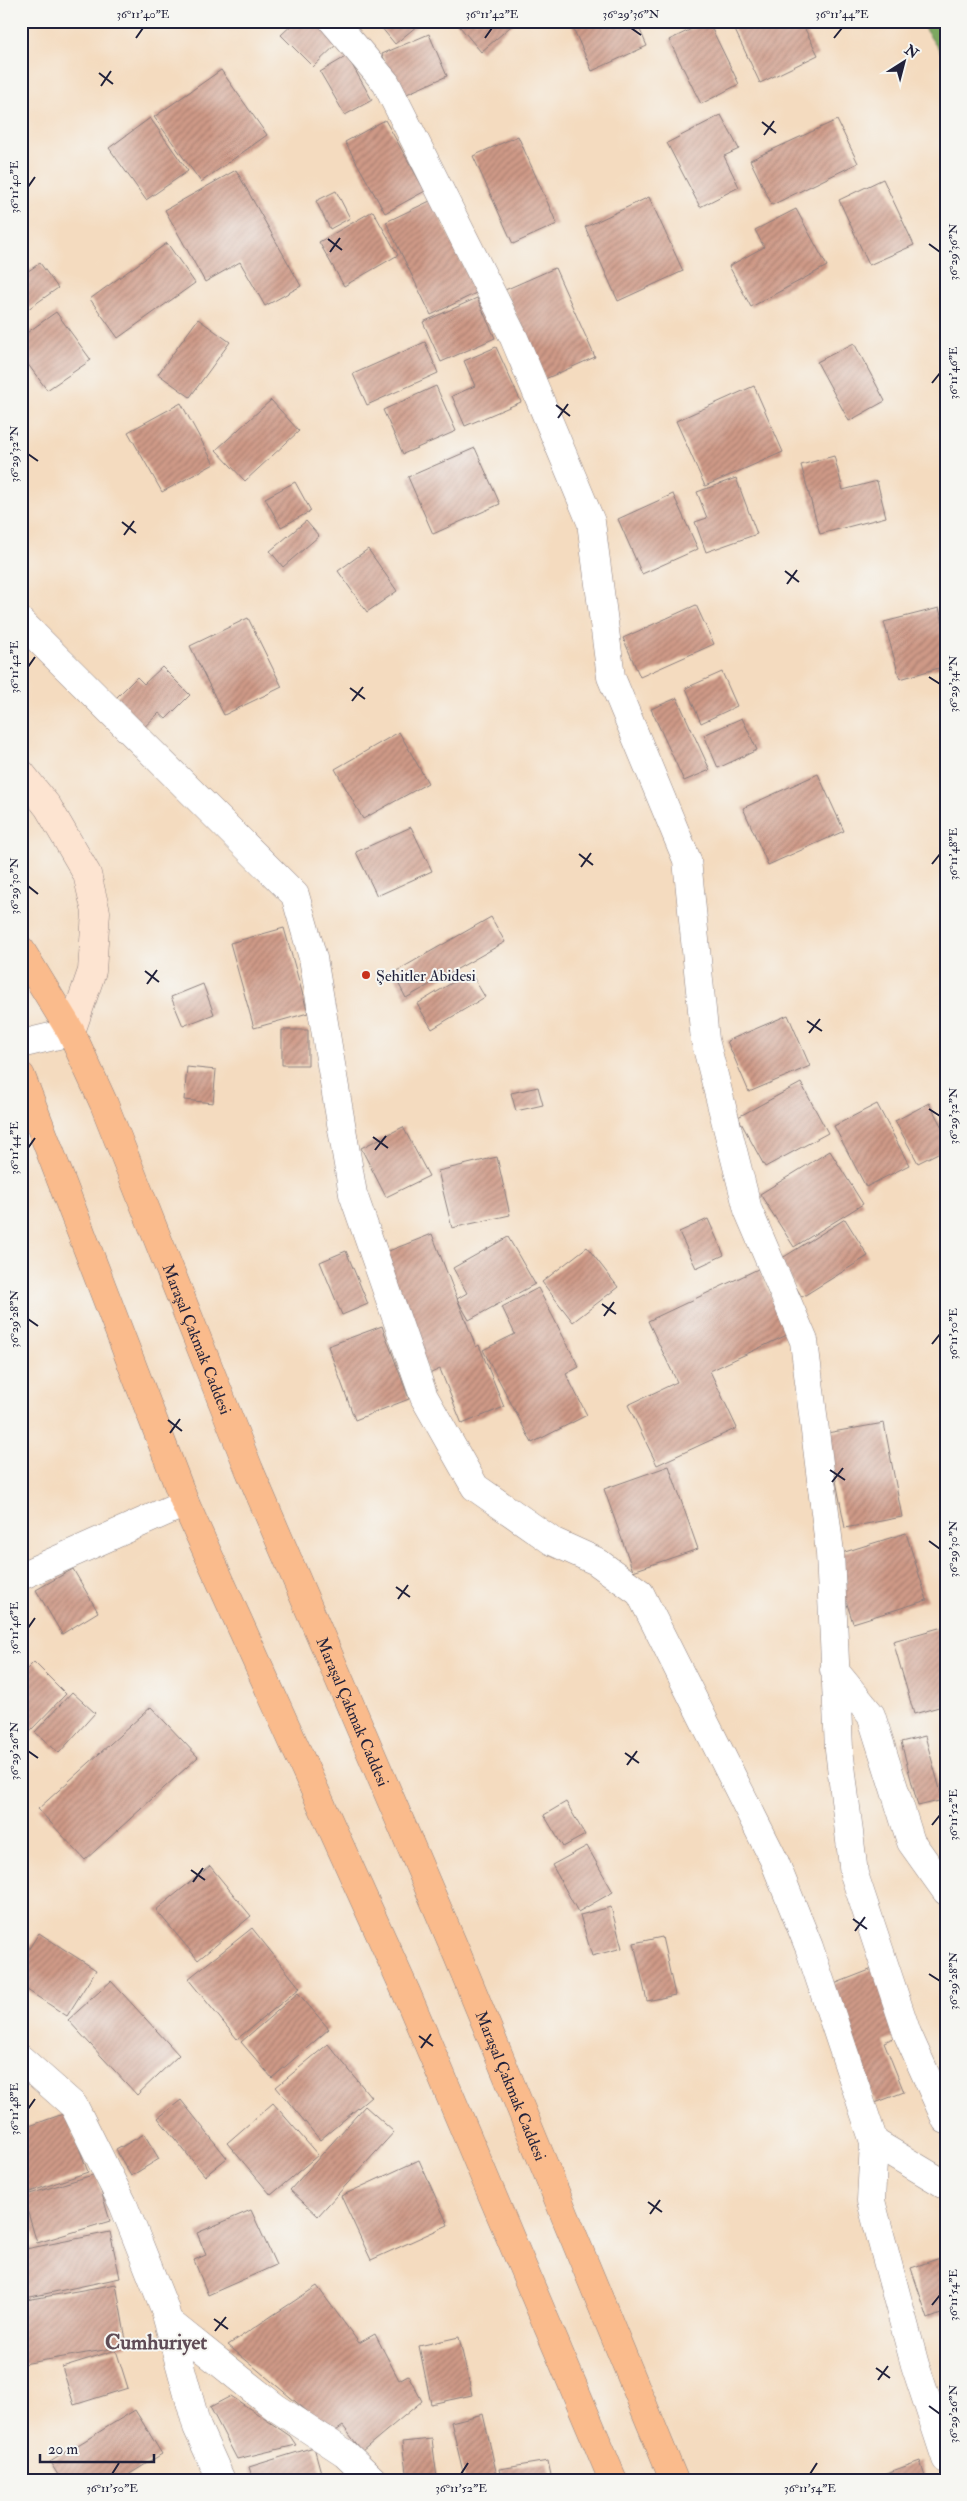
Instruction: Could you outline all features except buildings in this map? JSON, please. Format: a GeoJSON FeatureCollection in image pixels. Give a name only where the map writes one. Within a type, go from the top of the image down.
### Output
{"type":"FeatureCollection","features":[{"type":"Feature","properties":{"kind":"highway","name":"Maraşal Çakmak Caddesi"},"geometry":{"type":"LineString","coordinates":[[21,950],[71,1032],[104,1104],[249,1469],[461,1963],[674,2480]]}},
{"type":"Feature","properties":{"kind":"highway"},"geometry":{"type":"LineString","coordinates":[[21,1076],[186,1504],[406,1992],[613,2480]]}},
{"type":"Feature","properties":{"kind":"main road"},"geometry":{"type":"LineString","coordinates":[[21,772],[48,807],[87,874],[96,912],[92,971],[71,1032]]}},
{"type":"Feature","properties":{"kind":"street"},"geometry":{"type":"LineString","coordinates":[[333,21],[386,83],[514,338],[591,522],[611,677],[687,860],[705,1040],[748,1210],[804,1341],[830,1553],[839,1749],[854,1874],[907,2033],[946,2120]]}},
{"type":"Feature","properties":{"kind":"street"},"geometry":{"type":"LineString","coordinates":[[21,622],[295,895],[313,958],[353,1194],[424,1397],[475,1487],[552,1541],[596,1561],[640,1593],[774,1860],[809,1947],[874,2142],[871,2201],[915,2364],[946,2459]]}},
{"type":"Feature","properties":{"kind":"street"},"geometry":{"type":"LineString","coordinates":[[21,1044],[71,1032]]}},
{"type":"Feature","properties":{"kind":"street"},"geometry":{"type":"LineString","coordinates":[[21,1576],[186,1504]]}},
{"type":"Feature","properties":{"kind":"street"},"geometry":{"type":"LineString","coordinates":[[834,1670],[871,1715],[911,1842],[946,1891]]}},
{"type":"Feature","properties":{"kind":"street"},"geometry":{"type":"LineString","coordinates":[[21,2058],[74,2106],[123,2204],[169,2322],[197,2427],[221,2480]]}},
{"type":"Feature","properties":{"kind":"street"},"geometry":{"type":"LineString","coordinates":[[874,2142],[946,2185]]}},
{"type":"Feature","properties":{"kind":"street"},"geometry":{"type":"LineString","coordinates":[[169,2322],[275,2407],[345,2453],[373,2480]]}},
{"type":"Feature","properties":{"kind":"green space"},"geometry":{"type":"Polygon","coordinates":[[[919,21],[946,21],[946,60],[919,21]]]}},
{"type":"Feature","properties":{"kind":"place","name":"Şehitler Abidesi"},"geometry":{"type":"Point","coordinates":[366,975]}},
{"type":"Feature","properties":{"kind":"district","name":"Cumhuriyet"},"geometry":{"type":"Point","coordinates":[156,2342]}}]}
